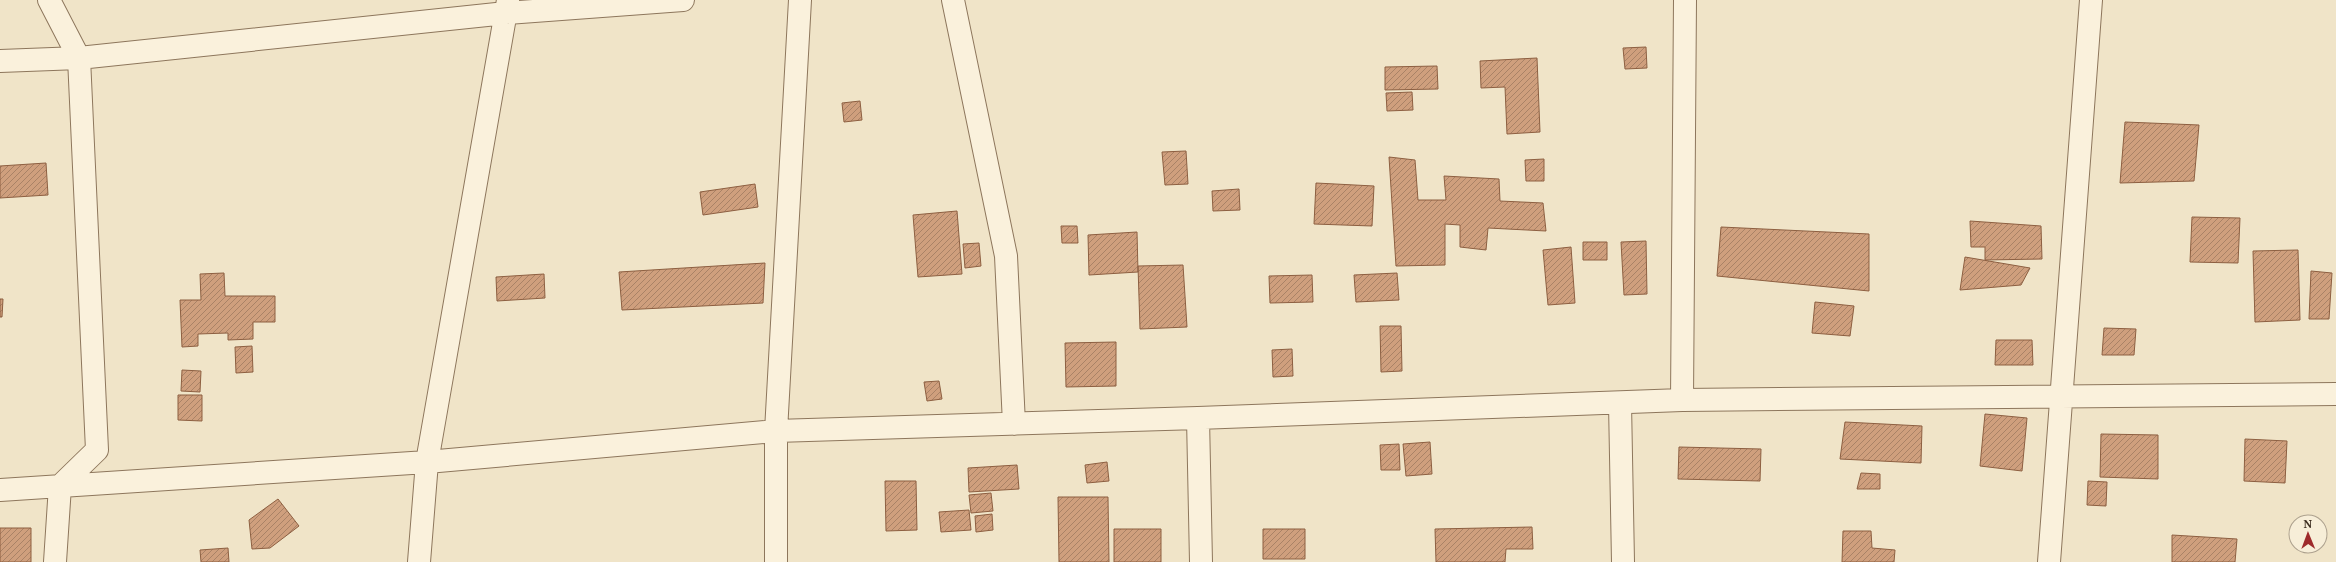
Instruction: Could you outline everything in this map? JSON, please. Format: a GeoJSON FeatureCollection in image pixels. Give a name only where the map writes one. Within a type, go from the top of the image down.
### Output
{"type":"FeatureCollection","features":[{"type":"Feature","properties":{"kind":"street"},"geometry":{"type":"LineString","coordinates":[[49,0],[78,58],[97,450],[60,486],[55,562]]}},
{"type":"Feature","properties":{"kind":"street"},"geometry":{"type":"LineString","coordinates":[[0,61],[78,58],[507,7],[683,0]]}},
{"type":"Feature","properties":{"kind":"street"},"geometry":{"type":"LineString","coordinates":[[776,562],[776,431],[800,0]]}},
{"type":"Feature","properties":{"kind":"street"},"geometry":{"type":"LineString","coordinates":[[953,0],[1006,256],[1014,424]]}},
{"type":"Feature","properties":{"kind":"street"},"geometry":{"type":"LineString","coordinates":[[1682,400],[1685,0]]}},
{"type":"Feature","properties":{"kind":"street"},"geometry":{"type":"LineString","coordinates":[[2049,562],[2091,0]]}},
{"type":"Feature","properties":{"kind":"street"},"geometry":{"type":"LineString","coordinates":[[419,562],[427,462],[507,7]]}},
{"type":"Feature","properties":{"kind":"street"},"geometry":{"type":"LineString","coordinates":[[0,490],[427,462],[776,431],[1198,418],[1682,400],[2061,395],[2336,394]]}},
{"type":"Feature","properties":{"kind":"street"},"geometry":{"type":"LineString","coordinates":[[1620,403],[1623,562]]}},
{"type":"Feature","properties":{"kind":"street"},"geometry":{"type":"LineString","coordinates":[[1198,418],[1201,562]]}},
{"type":"Feature","properties":{"kind":"building"},"geometry":{"type":"Polygon","coordinates":[[[1646,47],[1647,68],[1625,69],[1623,48],[1646,47]]]}},
{"type":"Feature","properties":{"kind":"building"},"geometry":{"type":"Polygon","coordinates":[[[1537,58],[1540,132],[1507,134],[1505,87],[1481,88],[1480,61],[1537,58]]]}},
{"type":"Feature","properties":{"kind":"building"},"geometry":{"type":"Polygon","coordinates":[[[1437,66],[1438,89],[1385,90],[1385,67],[1437,66]]]}},
{"type":"Feature","properties":{"kind":"building"},"geometry":{"type":"Polygon","coordinates":[[[1412,92],[1413,110],[1387,111],[1386,93],[1412,92]]]}},
{"type":"Feature","properties":{"kind":"building"},"geometry":{"type":"Polygon","coordinates":[[[860,101],[862,120],[844,122],[842,103],[860,101]]]}},
{"type":"Feature","properties":{"kind":"building"},"geometry":{"type":"Polygon","coordinates":[[[2125,122],[2199,125],[2194,181],[2120,183],[2125,122]]]}},
{"type":"Feature","properties":{"kind":"building"},"geometry":{"type":"Polygon","coordinates":[[[1186,151],[1188,184],[1165,185],[1162,152],[1186,151]]]}},
{"type":"Feature","properties":{"kind":"building"},"geometry":{"type":"Polygon","coordinates":[[[1389,157],[1415,160],[1418,200],[1446,200],[1444,176],[1499,179],[1500,201],[1543,203],[1546,231],[1488,228],[1486,250],[1460,247],[1460,225],[1445,224],[1445,265],[1396,266],[1389,157]]]}},
{"type":"Feature","properties":{"kind":"building"},"geometry":{"type":"Polygon","coordinates":[[[1544,159],[1544,181],[1526,181],[1525,160],[1544,159]]]}},
{"type":"Feature","properties":{"kind":"building"},"geometry":{"type":"Polygon","coordinates":[[[46,163],[48,195],[0,198],[0,166],[46,163]]]}},
{"type":"Feature","properties":{"kind":"building"},"geometry":{"type":"Polygon","coordinates":[[[1316,183],[1374,186],[1372,226],[1314,224],[1316,183]]]}},
{"type":"Feature","properties":{"kind":"building"},"geometry":{"type":"Polygon","coordinates":[[[755,184],[758,207],[703,215],[700,192],[755,184]]]}},
{"type":"Feature","properties":{"kind":"building"},"geometry":{"type":"Polygon","coordinates":[[[1239,189],[1240,210],[1213,211],[1212,191],[1239,189]]]}},
{"type":"Feature","properties":{"kind":"building"},"geometry":{"type":"Polygon","coordinates":[[[957,211],[962,274],[918,277],[913,215],[957,211]]]}},
{"type":"Feature","properties":{"kind":"building"},"geometry":{"type":"Polygon","coordinates":[[[2192,217],[2240,218],[2238,263],[2190,262],[2192,217]]]}},
{"type":"Feature","properties":{"kind":"building"},"geometry":{"type":"Polygon","coordinates":[[[1970,221],[2041,226],[2042,259],[1985,260],[1985,247],[1971,247],[1970,221]]]}},
{"type":"Feature","properties":{"kind":"building"},"geometry":{"type":"Polygon","coordinates":[[[1061,226],[1077,226],[1078,243],[1062,243],[1061,226]]]}},
{"type":"Feature","properties":{"kind":"building"},"geometry":{"type":"Polygon","coordinates":[[[1721,227],[1869,234],[1869,291],[1717,276],[1721,227]]]}},
{"type":"Feature","properties":{"kind":"building"},"geometry":{"type":"Polygon","coordinates":[[[1137,232],[1138,272],[1089,275],[1088,235],[1137,232]]]}},
{"type":"Feature","properties":{"kind":"building"},"geometry":{"type":"Polygon","coordinates":[[[1646,241],[1647,294],[1624,295],[1621,242],[1646,241]]]}},
{"type":"Feature","properties":{"kind":"building"},"geometry":{"type":"Polygon","coordinates":[[[1583,242],[1607,242],[1607,260],[1583,260],[1583,242]]]}},
{"type":"Feature","properties":{"kind":"building"},"geometry":{"type":"Polygon","coordinates":[[[979,243],[981,266],[965,268],[963,244],[979,243]]]}},
{"type":"Feature","properties":{"kind":"building"},"geometry":{"type":"Polygon","coordinates":[[[1571,247],[1575,303],[1548,305],[1543,250],[1571,247]]]}},
{"type":"Feature","properties":{"kind":"building"},"geometry":{"type":"Polygon","coordinates":[[[2298,250],[2300,320],[2255,322],[2253,251],[2298,250]]]}},
{"type":"Feature","properties":{"kind":"building"},"geometry":{"type":"Polygon","coordinates":[[[1965,257],[2030,268],[2021,285],[1960,290],[1965,257]]]}},
{"type":"Feature","properties":{"kind":"building"},"geometry":{"type":"Polygon","coordinates":[[[765,263],[763,303],[622,310],[619,272],[765,263]]]}},
{"type":"Feature","properties":{"kind":"building"},"geometry":{"type":"Polygon","coordinates":[[[1183,265],[1187,327],[1140,329],[1138,266],[1183,265]]]}},
{"type":"Feature","properties":{"kind":"building"},"geometry":{"type":"Polygon","coordinates":[[[2311,271],[2332,273],[2329,319],[2309,319],[2311,271]]]}},
{"type":"Feature","properties":{"kind":"building"},"geometry":{"type":"Polygon","coordinates":[[[224,273],[225,296],[275,296],[275,322],[253,322],[253,339],[228,340],[228,333],[198,334],[198,346],[182,347],[180,300],[201,300],[200,274],[224,273]]]}},
{"type":"Feature","properties":{"kind":"building"},"geometry":{"type":"Polygon","coordinates":[[[1397,273],[1399,300],[1356,302],[1354,275],[1397,273]]]}},
{"type":"Feature","properties":{"kind":"building"},"geometry":{"type":"Polygon","coordinates":[[[544,274],[545,298],[497,301],[496,277],[544,274]]]}},
{"type":"Feature","properties":{"kind":"building"},"geometry":{"type":"Polygon","coordinates":[[[1312,275],[1313,302],[1270,303],[1269,276],[1312,275]]]}},
{"type":"Feature","properties":{"kind":"building"},"geometry":{"type":"Polygon","coordinates":[[[0,299],[3,299],[2,317],[0,317],[0,299]]]}},
{"type":"Feature","properties":{"kind":"building"},"geometry":{"type":"Polygon","coordinates":[[[1815,302],[1854,306],[1850,336],[1812,333],[1815,302]]]}},
{"type":"Feature","properties":{"kind":"building"},"geometry":{"type":"Polygon","coordinates":[[[1380,326],[1401,326],[1402,371],[1381,372],[1380,326]]]}},
{"type":"Feature","properties":{"kind":"building"},"geometry":{"type":"Polygon","coordinates":[[[2104,328],[2136,329],[2134,355],[2102,355],[2104,328]]]}},
{"type":"Feature","properties":{"kind":"building"},"geometry":{"type":"Polygon","coordinates":[[[1996,340],[2032,340],[2033,365],[1995,365],[1996,340]]]}},
{"type":"Feature","properties":{"kind":"building"},"geometry":{"type":"Polygon","coordinates":[[[1116,342],[1116,386],[1066,387],[1065,343],[1116,342]]]}},
{"type":"Feature","properties":{"kind":"building"},"geometry":{"type":"Polygon","coordinates":[[[252,346],[253,372],[236,373],[235,347],[252,346]]]}},
{"type":"Feature","properties":{"kind":"building"},"geometry":{"type":"Polygon","coordinates":[[[1292,349],[1293,376],[1273,377],[1272,350],[1292,349]]]}},
{"type":"Feature","properties":{"kind":"building"},"geometry":{"type":"Polygon","coordinates":[[[182,370],[201,371],[200,392],[181,391],[182,370]]]}},
{"type":"Feature","properties":{"kind":"building"},"geometry":{"type":"Polygon","coordinates":[[[939,381],[942,399],[927,401],[924,382],[939,381]]]}},
{"type":"Feature","properties":{"kind":"building"},"geometry":{"type":"Polygon","coordinates":[[[178,395],[202,395],[202,421],[178,420],[178,395]]]}},
{"type":"Feature","properties":{"kind":"building"},"geometry":{"type":"Polygon","coordinates":[[[1985,414],[2027,418],[2022,471],[1980,466],[1985,414]]]}},
{"type":"Feature","properties":{"kind":"building"},"geometry":{"type":"Polygon","coordinates":[[[1845,422],[1922,426],[1921,463],[1840,459],[1845,422]]]}},
{"type":"Feature","properties":{"kind":"building"},"geometry":{"type":"Polygon","coordinates":[[[2101,434],[2158,435],[2158,479],[2100,477],[2101,434]]]}},
{"type":"Feature","properties":{"kind":"building"},"geometry":{"type":"Polygon","coordinates":[[[2245,439],[2287,441],[2285,483],[2244,481],[2245,439]]]}},
{"type":"Feature","properties":{"kind":"building"},"geometry":{"type":"Polygon","coordinates":[[[1430,442],[1432,474],[1406,476],[1403,444],[1430,442]]]}},
{"type":"Feature","properties":{"kind":"building"},"geometry":{"type":"Polygon","coordinates":[[[1399,444],[1400,470],[1381,470],[1380,445],[1399,444]]]}},
{"type":"Feature","properties":{"kind":"building"},"geometry":{"type":"Polygon","coordinates":[[[1679,447],[1761,449],[1760,481],[1678,479],[1679,447]]]}},
{"type":"Feature","properties":{"kind":"building"},"geometry":{"type":"Polygon","coordinates":[[[1107,462],[1109,481],[1087,483],[1085,465],[1107,462]]]}},
{"type":"Feature","properties":{"kind":"building"},"geometry":{"type":"Polygon","coordinates":[[[1017,465],[1019,489],[969,492],[968,468],[1017,465]]]}},
{"type":"Feature","properties":{"kind":"building"},"geometry":{"type":"Polygon","coordinates":[[[1861,473],[1880,474],[1880,489],[1857,489],[1861,473]]]}},
{"type":"Feature","properties":{"kind":"building"},"geometry":{"type":"Polygon","coordinates":[[[885,481],[916,481],[917,530],[886,531],[885,481]]]}},
{"type":"Feature","properties":{"kind":"building"},"geometry":{"type":"Polygon","coordinates":[[[2088,481],[2107,482],[2106,506],[2087,505],[2088,481]]]}},
{"type":"Feature","properties":{"kind":"building"},"geometry":{"type":"Polygon","coordinates":[[[991,493],[993,511],[971,513],[969,495],[991,493]]]}},
{"type":"Feature","properties":{"kind":"building"},"geometry":{"type":"Polygon","coordinates":[[[1058,497],[1108,497],[1109,562],[1059,562],[1058,497]]]}},
{"type":"Feature","properties":{"kind":"building"},"geometry":{"type":"Polygon","coordinates":[[[278,499],[299,526],[270,548],[252,549],[249,520],[278,499]]]}},
{"type":"Feature","properties":{"kind":"building"},"geometry":{"type":"Polygon","coordinates":[[[969,510],[971,530],[941,532],[939,512],[969,510]]]}},
{"type":"Feature","properties":{"kind":"building"},"geometry":{"type":"Polygon","coordinates":[[[992,514],[993,530],[976,532],[975,516],[992,514]]]}},
{"type":"Feature","properties":{"kind":"building"},"geometry":{"type":"Polygon","coordinates":[[[1532,527],[1533,549],[1506,549],[1505,562],[1436,562],[1435,529],[1532,527]]]}},
{"type":"Feature","properties":{"kind":"building"},"geometry":{"type":"Polygon","coordinates":[[[0,528],[31,528],[31,562],[0,562],[0,528]]]}},
{"type":"Feature","properties":{"kind":"building"},"geometry":{"type":"Polygon","coordinates":[[[1114,529],[1161,529],[1161,562],[1114,562],[1114,529]]]}},
{"type":"Feature","properties":{"kind":"building"},"geometry":{"type":"Polygon","coordinates":[[[1263,529],[1305,529],[1305,559],[1263,559],[1263,529]]]}},
{"type":"Feature","properties":{"kind":"building"},"geometry":{"type":"Polygon","coordinates":[[[1843,531],[1871,531],[1872,548],[1895,550],[1894,562],[1842,562],[1843,531]]]}},
{"type":"Feature","properties":{"kind":"building"},"geometry":{"type":"Polygon","coordinates":[[[2172,535],[2237,539],[2235,562],[2172,562],[2172,535]]]}},
{"type":"Feature","properties":{"kind":"building"},"geometry":{"type":"Polygon","coordinates":[[[228,548],[229,562],[201,562],[200,550],[228,548]]]}}]}
